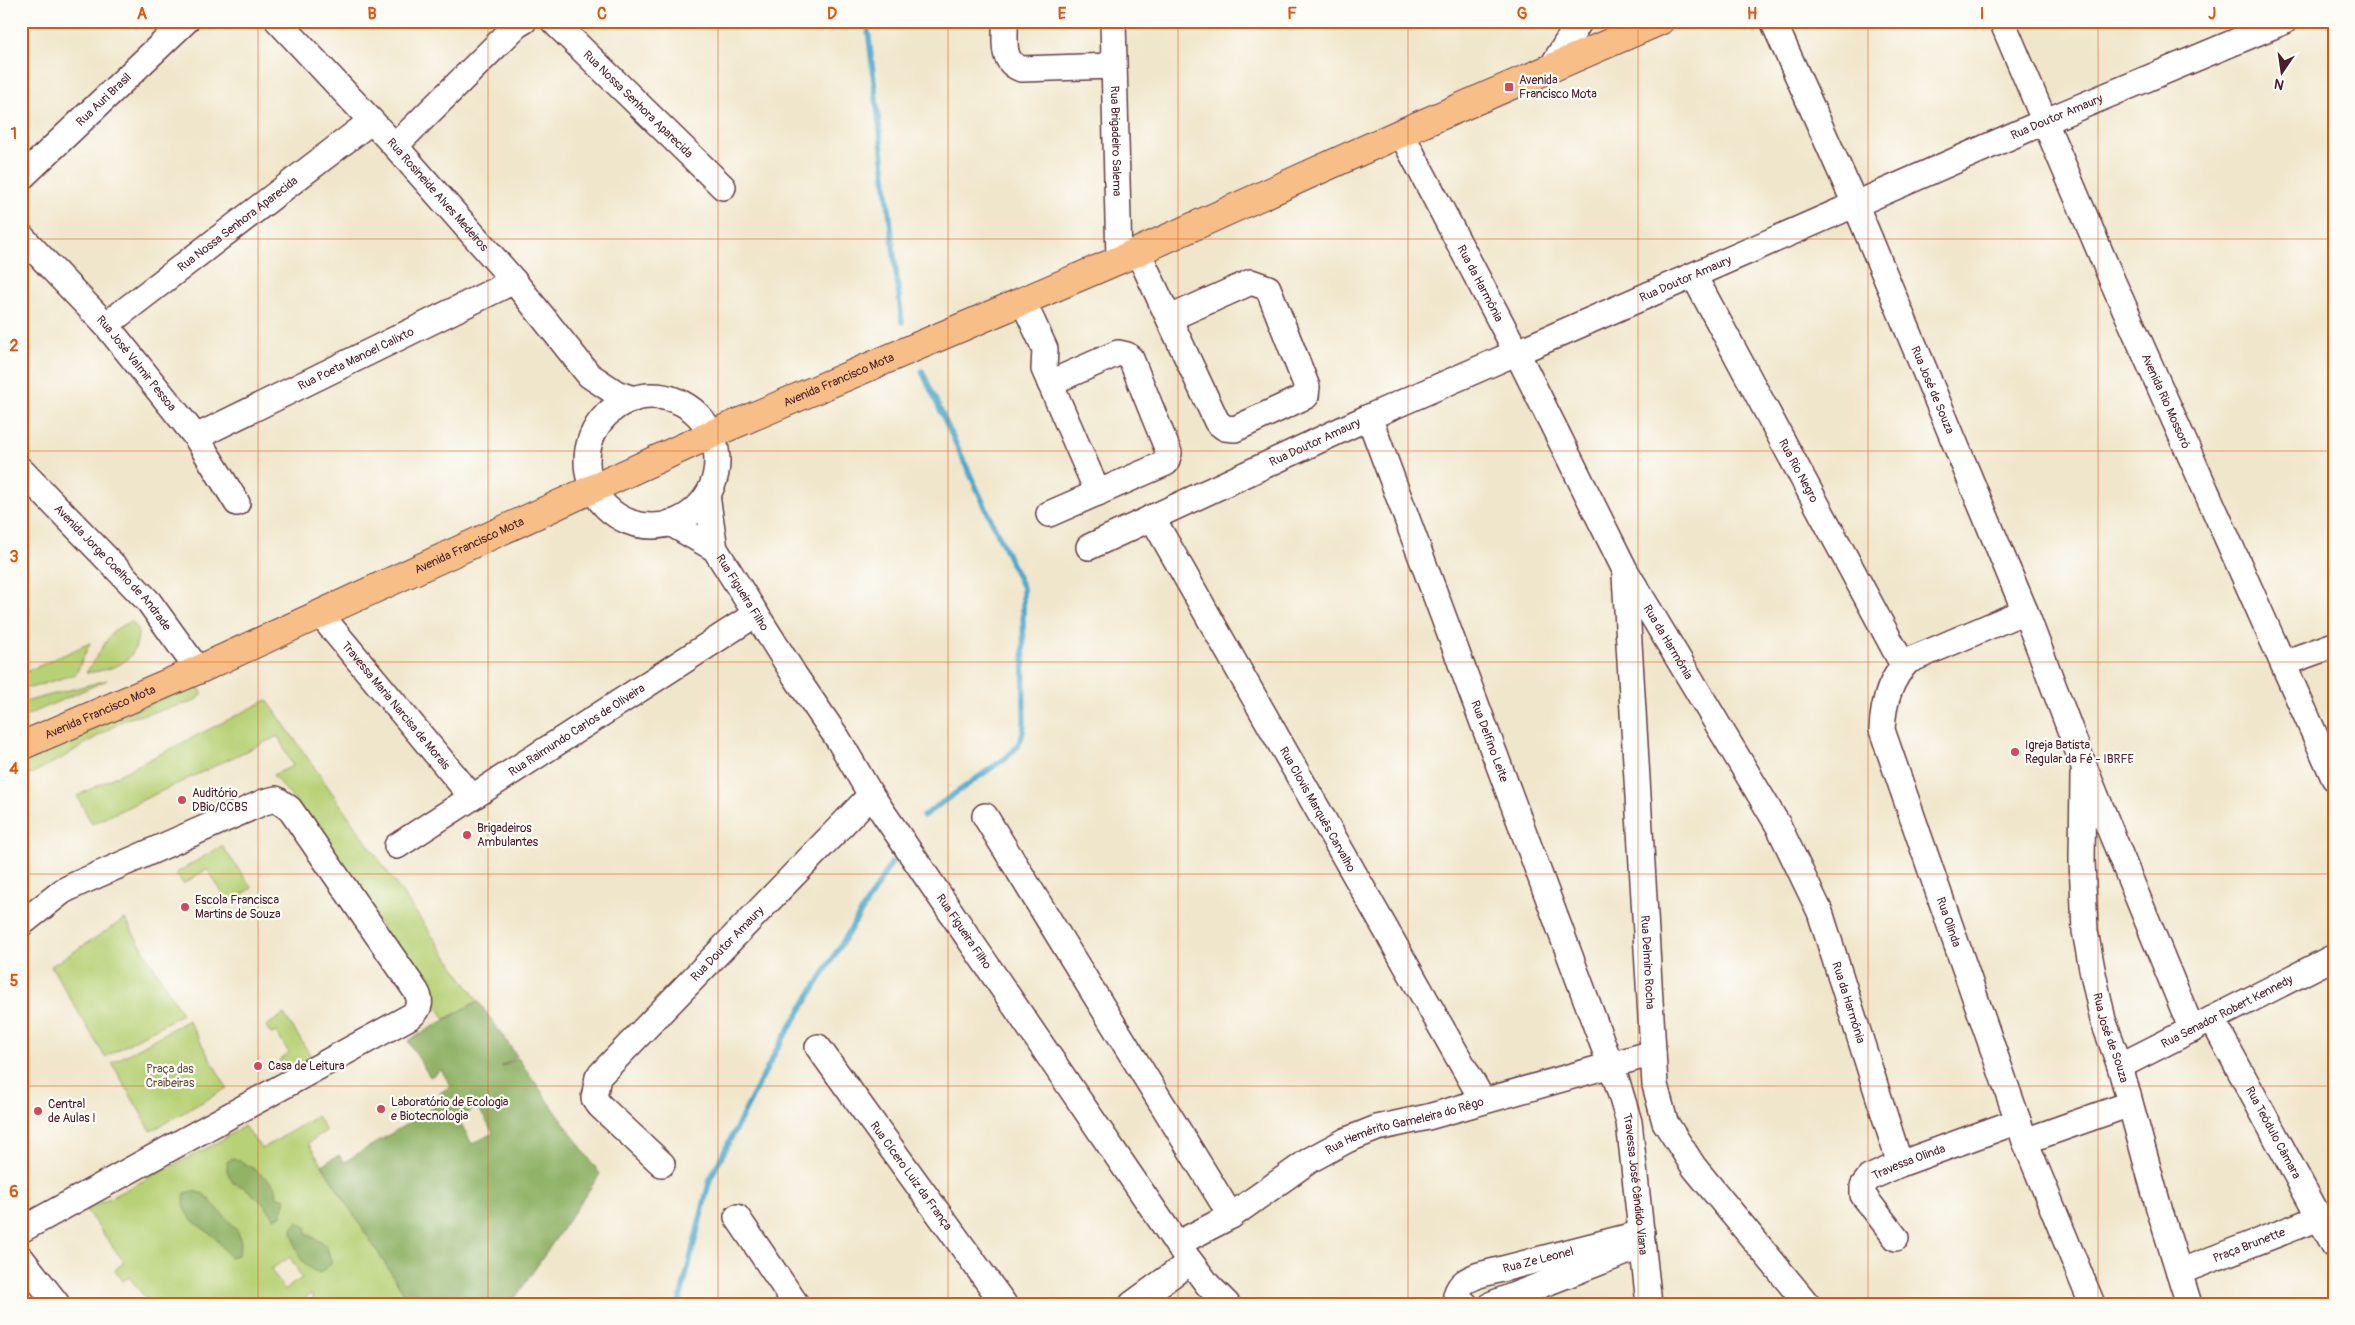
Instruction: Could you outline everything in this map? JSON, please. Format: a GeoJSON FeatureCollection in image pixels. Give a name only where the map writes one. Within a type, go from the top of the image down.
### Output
{"type":"FeatureCollection","features":[{"type":"Feature","properties":{"kind":"main road","name":"Avenida Francisco Mota"},"geometry":{"type":"LineString","coordinates":[[21,746],[198,670],[712,434],[1129,256],[1551,68],[1625,28],[1660,21]]}},
{"type":"Feature","properties":{"kind":"street","name":"Rua Auri Brasil"},"geometry":{"type":"LineString","coordinates":[[21,178],[186,21]]}},
{"type":"Feature","properties":{"kind":"street","name":"Rua Rosineide Alves Medeiros"},"geometry":{"type":"LineString","coordinates":[[278,21],[370,122],[395,146],[514,281],[589,375],[616,393],[633,399]]}},
{"type":"Feature","properties":{"kind":"street"},"geometry":{"type":"LineString","coordinates":[[395,146],[517,25],[524,21]]}},
{"type":"Feature","properties":{"kind":"street","name":"Rua Nossa Senhora Aparecida"},"geometry":{"type":"LineString","coordinates":[[552,21],[723,187]]}},
{"type":"Feature","properties":{"kind":"street"},"geometry":{"type":"LineString","coordinates":[[1005,21],[1006,59],[1012,66],[1021,69],[1114,66]]}},
{"type":"Feature","properties":{"kind":"street","name":"Rua Brigadeiro Salema"},"geometry":{"type":"LineString","coordinates":[[1113,21],[1114,66],[1129,256]]}},
{"type":"Feature","properties":{"kind":"street"},"geometry":{"type":"LineString","coordinates":[[1551,68],[1580,21]]}},
{"type":"Feature","properties":{"kind":"street","name":"Rua José de Souza"},"geometry":{"type":"LineString","coordinates":[[1773,21],[1856,206],[2025,611],[2083,764],[2202,1025]]}},
{"type":"Feature","properties":{"kind":"street","name":"Avenida Rio Mossoró"},"geometry":{"type":"LineString","coordinates":[[2002,21],[2112,280],[2334,778]]}},
{"type":"Feature","properties":{"kind":"street","name":"Rua Doutor Amaury"},"geometry":{"type":"LineString","coordinates":[[1089,547],[1369,417],[1856,206],[2046,121],[2286,21]]}},
{"type":"Feature","properties":{"kind":"street","name":"Rua Nossa Senhora Aparecida"},"geometry":{"type":"LineString","coordinates":[[106,325],[370,122]]}},
{"type":"Feature","properties":{"kind":"street","name":"Rua da Harmônia"},"geometry":{"type":"LineString","coordinates":[[1402,133],[1517,353],[1625,570],[1778,825],[1820,912],[1900,1164]]}},
{"type":"Feature","properties":{"kind":"street","name":"Rua José Valmir Pessoa"},"geometry":{"type":"LineString","coordinates":[[21,236],[106,325],[196,437],[237,503]]}},
{"type":"Feature","properties":{"kind":"street"},"geometry":{"type":"LineString","coordinates":[[1129,256],[1170,318],[1217,422],[1225,428],[1234,429],[1306,396],[1307,387],[1268,288],[1252,282],[1170,318]]}},
{"type":"Feature","properties":{"kind":"street","name":"Rua Rio Negro"},"geometry":{"type":"LineString","coordinates":[[1694,276],[1904,665]]}},
{"type":"Feature","properties":{"kind":"street","name":"Rua Poeta Manoel Calixto"},"geometry":{"type":"LineString","coordinates":[[196,437],[514,281]]}},
{"type":"Feature","properties":{"kind":"street"},"geometry":{"type":"LineString","coordinates":[[1023,301],[1045,349],[1044,369],[1061,378],[1098,494]]}},
{"type":"Feature","properties":{"kind":"street"},"geometry":{"type":"LineString","coordinates":[[1049,514],[1166,463],[1169,453],[1131,360],[1127,355],[1118,353],[1061,378]]}},
{"type":"Feature","properties":{"kind":"street","name":"Rua Rosineide Alves Medeiros"},"geometry":{"type":"LineString","coordinates":[[589,375],[596,413],[588,453],[588,472],[594,489]]}},
{"type":"Feature","properties":{"kind":"street"},"geometry":{"type":"LineString","coordinates":[[592,435],[602,420],[616,407],[633,399],[651,396],[670,399],[687,406],[701,418],[712,434],[718,466],[714,482],[707,496],[691,513],[670,524],[652,526],[634,523],[618,516],[604,504],[594,489]]}},
{"type":"Feature","properties":{"kind":"street","name":"Rua Delfino Leite"},"geometry":{"type":"LineString","coordinates":[[1369,417],[1611,1066]]}},
{"type":"Feature","properties":{"kind":"street","name":"Avenida Jorge Coelho de Andrade"},"geometry":{"type":"LineString","coordinates":[[21,470],[149,602],[198,670]]}},
{"type":"Feature","properties":{"kind":"street","name":"Rua Figueira Filho"},"geometry":{"type":"LineString","coordinates":[[707,496],[715,550],[838,739],[871,795],[1184,1253],[1208,1285],[1227,1304]]}},
{"type":"Feature","properties":{"kind":"street","name":"Rua Clovis Marquês Carvalho"},"geometry":{"type":"LineString","coordinates":[[1152,517],[1483,1101]]}},
{"type":"Feature","properties":{"kind":"street","name":"Rua Figueira Filho"},"geometry":{"type":"LineString","coordinates":[[670,524],[715,550]]}},
{"type":"Feature","properties":{"kind":"street","name":"Rua Delmiro Rocha"},"geometry":{"type":"LineString","coordinates":[[1625,570],[1655,1086],[1665,1122],[1694,1167],[1807,1304]]}},
{"type":"Feature","properties":{"kind":"street","name":"Rua Olinda"},"geometry":{"type":"LineString","coordinates":[[2025,611],[1908,660],[1894,676],[1883,711],[1882,730],[2022,1131],[2092,1304]]}},
{"type":"Feature","properties":{"kind":"street","name":"Travessa Maria Narcisa de Morais"},"geometry":{"type":"LineString","coordinates":[[320,614],[472,798]]}},
{"type":"Feature","properties":{"kind":"street","name":"Rua Raimundo Carlos de Oliveira"},"geometry":{"type":"LineString","coordinates":[[397,846],[756,614]]}},
{"type":"Feature","properties":{"kind":"street"},"geometry":{"type":"LineString","coordinates":[[2284,663],[2334,645]]}},
{"type":"Feature","properties":{"kind":"street","name":"Rua José de Souza"},"geometry":{"type":"LineString","coordinates":[[2083,764],[2082,861],[2085,931],[2103,1020],[2120,1066],[2189,1304]]}},
{"type":"Feature","properties":{"kind":"street","name":"Rua Doutor Amaury"},"geometry":{"type":"LineString","coordinates":[[662,1164],[600,1106],[594,1098],[598,1077],[871,795]]}},
{"type":"Feature","properties":{"kind":"street"},"geometry":{"type":"LineString","coordinates":[[21,924],[63,891],[92,876],[264,802],[276,799],[290,809],[416,991],[420,1003],[416,1012],[411,1016],[21,1230]]}},
{"type":"Feature","properties":{"kind":"street"},"geometry":{"type":"LineString","coordinates":[[985,816],[1231,1216]]}},
{"type":"Feature","properties":{"kind":"street","name":"Rua Senador Robert Kennedy"},"geometry":{"type":"LineString","coordinates":[[2120,1066],[2334,957]]}},
{"type":"Feature","properties":{"kind":"street","name":"Rua Teódulo Câmara"},"geometry":{"type":"LineString","coordinates":[[2202,1025],[2334,1245]]}},
{"type":"Feature","properties":{"kind":"street","name":"Rua Cícero Luiz da França"},"geometry":{"type":"LineString","coordinates":[[818,1047],[1004,1304]]}},
{"type":"Feature","properties":{"kind":"street","name":"Rua Hemérito Gameleira do Rêgo"},"geometry":{"type":"LineString","coordinates":[[1132,1304],[1184,1253],[1231,1216],[1310,1160],[1347,1140],[1377,1128],[1483,1101],[1653,1053]]}},
{"type":"Feature","properties":{"kind":"street","name":"Travessa José Cândido Viana"},"geometry":{"type":"LineString","coordinates":[[1611,1066],[1629,1122],[1649,1304]]}},
{"type":"Feature","properties":{"kind":"street","name":"Travessa Olinda"},"geometry":{"type":"LineString","coordinates":[[1896,1238],[1863,1194],[1863,1186],[1869,1178],[1900,1164],[2130,1104]]}},
{"type":"Feature","properties":{"kind":"street"},"geometry":{"type":"LineString","coordinates":[[737,1217],[796,1304]]}},
{"type":"Feature","properties":{"kind":"street","name":"Praça Brunette"},"geometry":{"type":"LineString","coordinates":[[2179,1272],[2319,1218]]}},
{"type":"Feature","properties":{"kind":"street","name":"Rua Ze Leonel"},"geometry":{"type":"LineString","coordinates":[[1465,1304],[1461,1302],[1456,1294],[1458,1288],[1465,1281],[1480,1275],[1643,1239]]}},
{"type":"Feature","properties":{"kind":"street","name":"Rua Ze Leonel"},"geometry":{"type":"LineString","coordinates":[[1492,1304],[1643,1239]]}},
{"type":"Feature","properties":{"kind":"street"},"geometry":{"type":"LineString","coordinates":[[21,1258],[57,1304]]}},
{"type":"Feature","properties":{"kind":"green space"},"geometry":{"type":"Polygon","coordinates":[[[131,621],[138,629],[137,640],[130,657],[115,666],[86,673],[113,631],[131,621]]]}},
{"type":"Feature","properties":{"kind":"green space"},"geometry":{"type":"Polygon","coordinates":[[[90,643],[76,674],[30,688],[21,687],[21,674],[90,643]]]}},
{"type":"Feature","properties":{"kind":"green space"},"geometry":{"type":"Polygon","coordinates":[[[107,680],[21,718],[21,703],[107,680]]]}},
{"type":"Feature","properties":{"kind":"green space"},"geometry":{"type":"Polygon","coordinates":[[[194,686],[201,690],[202,695],[193,702],[126,719],[62,758],[21,779],[21,757],[194,686]]]}},
{"type":"Feature","properties":{"kind":"green space"},"geometry":{"type":"Polygon","coordinates":[[[267,700],[478,1001],[445,1019],[296,802],[273,775],[293,766],[278,736],[92,824],[77,796],[267,700]]]}},
{"type":"Feature","properties":{"kind":"green space"},"geometry":{"type":"Polygon","coordinates":[[[222,846],[252,888],[229,903],[207,869],[183,884],[176,873],[222,846]]]}},
{"type":"Feature","properties":{"kind":"green space"},"geometry":{"type":"Polygon","coordinates":[[[125,919],[182,1014],[105,1057],[51,966],[125,919]]]}},
{"type":"Feature","properties":{"kind":"green space"},"geometry":{"type":"Polygon","coordinates":[[[478,1001],[517,1056],[501,1067],[518,1058],[600,1174],[511,1304],[411,1304],[322,1165],[339,1155],[344,1162],[445,1101],[440,1093],[451,1086],[441,1070],[430,1077],[408,1041],[478,1001]],[[478,1107],[458,1118],[472,1144],[493,1133],[478,1107]]]}},
{"type":"Feature","properties":{"kind":"green space"},"geometry":{"type":"Polygon","coordinates":[[[284,1014],[311,1056],[286,1072],[279,1060],[289,1053],[276,1032],[271,1034],[266,1026],[284,1014]]]}},
{"type":"Feature","properties":{"kind":"green space","name":"Praça das Craibeiras"},"geometry":{"type":"Polygon","coordinates":[[[188,1020],[227,1088],[151,1131],[112,1063],[188,1020]]]}},
{"type":"Feature","properties":{"kind":"green space"},"geometry":{"type":"Polygon","coordinates":[[[317,1116],[326,1131],[308,1143],[411,1304],[316,1304],[311,1294],[298,1304],[150,1304],[129,1277],[123,1281],[115,1270],[124,1262],[86,1210],[215,1144],[244,1126],[262,1149],[317,1116]],[[290,1257],[271,1269],[284,1290],[302,1278],[290,1257]]]}},
{"type":"Feature","properties":{"kind":"green space"},"geometry":{"type":"Polygon","coordinates":[[[233,1158],[261,1174],[276,1187],[277,1197],[286,1199],[281,1216],[274,1218],[256,1197],[244,1187],[233,1183],[227,1171],[227,1162],[233,1158]]]}},
{"type":"Feature","properties":{"kind":"green space"},"geometry":{"type":"Polygon","coordinates":[[[193,1191],[204,1194],[238,1231],[241,1243],[238,1255],[230,1257],[215,1237],[187,1214],[184,1201],[185,1193],[193,1191]]]}},
{"type":"Feature","properties":{"kind":"green space"},"geometry":{"type":"Polygon","coordinates":[[[297,1222],[307,1228],[306,1233],[326,1245],[332,1263],[320,1273],[303,1262],[297,1250],[292,1229],[297,1222]]]}},
{"type":"Feature","properties":{"kind":"waterway"},"geometry":{"type":"LineString","coordinates":[[867,21],[902,322]]}},
{"type":"Feature","properties":{"kind":"waterway"},"geometry":{"type":"LineString","coordinates":[[922,371],[1023,588],[1024,724],[1019,742],[1007,757],[923,816]]}},
{"type":"Feature","properties":{"kind":"waterway"},"geometry":{"type":"LineString","coordinates":[[679,1304],[710,1179],[778,1047],[892,862]]}},
{"type":"Feature","properties":{"kind":"place","name":"Avenida Francisco Mota"},"geometry":{"type":"Point","coordinates":[1509,87]}},
{"type":"Feature","properties":{"kind":"place","name":"Igreja Batista Regular da Fé - IBRFE"},"geometry":{"type":"Point","coordinates":[2015,752]}},
{"type":"Feature","properties":{"kind":"place","name":"Auditório DBio/CCBS"},"geometry":{"type":"Point","coordinates":[182,800]}},
{"type":"Feature","properties":{"kind":"place","name":"Brigadeiros Ambulantes"},"geometry":{"type":"Point","coordinates":[467,835]}},
{"type":"Feature","properties":{"kind":"place","name":"Escola Francisca Martins de Souza"},"geometry":{"type":"Point","coordinates":[185,907]}},
{"type":"Feature","properties":{"kind":"place","name":"Casa de Leitura"},"geometry":{"type":"Point","coordinates":[258,1066]}},
{"type":"Feature","properties":{"kind":"place","name":"Laboratório de Ecologia e Biotecnologia"},"geometry":{"type":"Point","coordinates":[381,1109]}},
{"type":"Feature","properties":{"kind":"place","name":"Central de Aulas I"},"geometry":{"type":"Point","coordinates":[38,1111]}}]}
